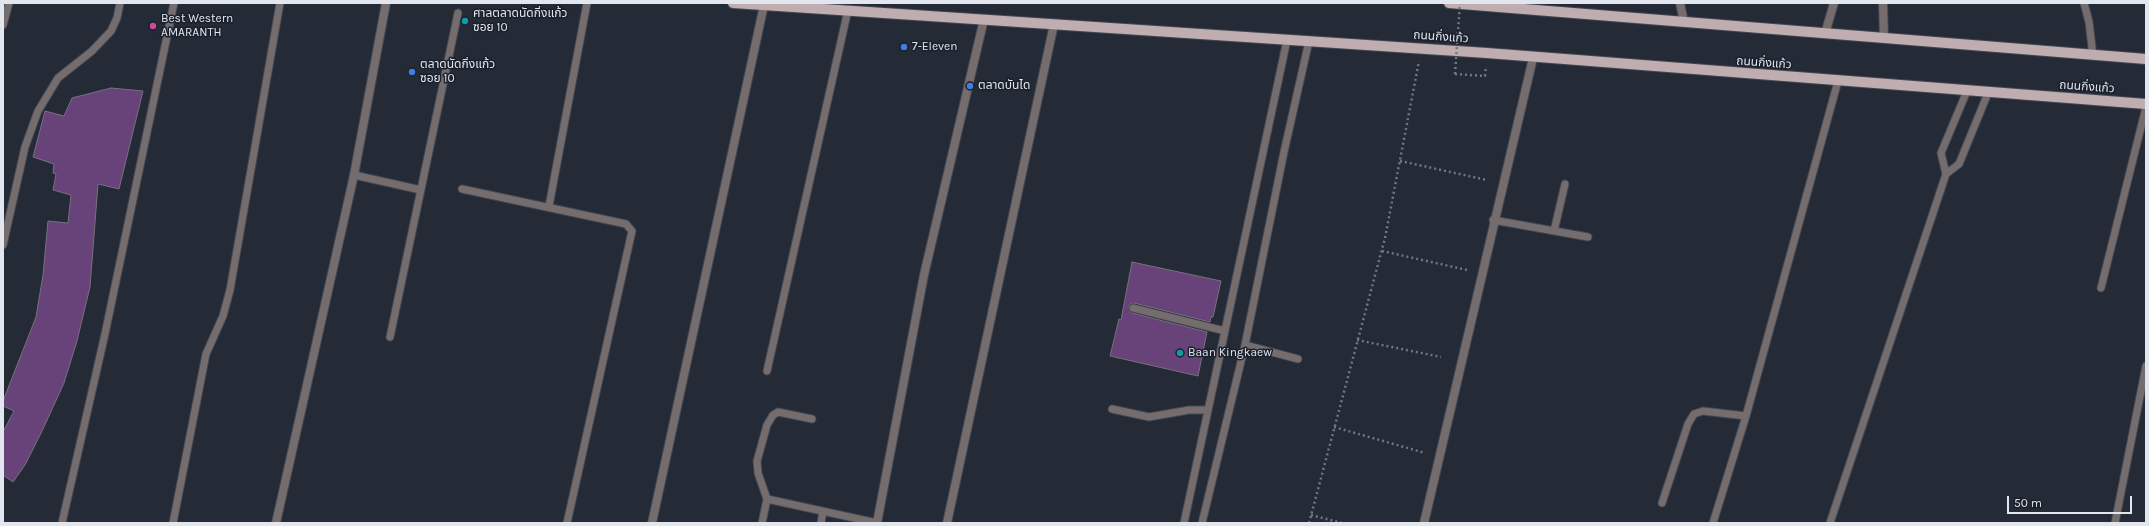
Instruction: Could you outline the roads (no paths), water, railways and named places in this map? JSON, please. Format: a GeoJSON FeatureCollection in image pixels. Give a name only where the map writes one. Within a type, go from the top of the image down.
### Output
{"type":"FeatureCollection","features":[{"type":"Feature","properties":{"kind":"main road","name":"ถนนกิ่งแก้ว"},"geometry":{"type":"LineString","coordinates":[[733,3],[1488,53],[1533,58],[2146,104]]}},
{"type":"Feature","properties":{"kind":"main road"},"geometry":{"type":"LineString","coordinates":[[1449,3],[1530,6],[1684,22],[2093,56],[2146,59]]}},
{"type":"Feature","properties":{"kind":"street"},"geometry":{"type":"LineString","coordinates":[[276,523],[354,175],[386,3]]}},
{"type":"Feature","properties":{"kind":"street"},"geometry":{"type":"LineString","coordinates":[[1680,3],[1684,22]]}},
{"type":"Feature","properties":{"kind":"street"},"geometry":{"type":"LineString","coordinates":[[1825,34],[1834,3]]}},
{"type":"Feature","properties":{"kind":"street"},"geometry":{"type":"LineString","coordinates":[[1883,3],[1884,38]]}},
{"type":"Feature","properties":{"kind":"street"},"geometry":{"type":"LineString","coordinates":[[652,523],[764,5]]}},
{"type":"Feature","properties":{"kind":"street"},"geometry":{"type":"LineString","coordinates":[[877,523],[924,275],[984,19]]}},
{"type":"Feature","properties":{"kind":"street"},"geometry":{"type":"LineString","coordinates":[[947,523],[1054,24]]}},
{"type":"Feature","properties":{"kind":"street"},"geometry":{"type":"LineString","coordinates":[[1424,523],[1493,220],[1533,58]]}},
{"type":"Feature","properties":{"kind":"lane"},"geometry":{"type":"LineString","coordinates":[[3,25],[8,3]]}},
{"type":"Feature","properties":{"kind":"lane"},"geometry":{"type":"LineString","coordinates":[[3,245],[25,147],[38,111],[58,78],[92,51],[111,31],[117,18],[120,3]]}},
{"type":"Feature","properties":{"kind":"lane"},"geometry":{"type":"LineString","coordinates":[[62,523],[105,334],[174,3]]}},
{"type":"Feature","properties":{"kind":"lane"},"geometry":{"type":"LineString","coordinates":[[173,523],[206,354],[223,316],[230,290],[280,3]]}},
{"type":"Feature","properties":{"kind":"lane"},"geometry":{"type":"LineString","coordinates":[[549,206],[587,3]]}},
{"type":"Feature","properties":{"kind":"lane"},"geometry":{"type":"LineString","coordinates":[[2084,3],[2089,22],[2093,56]]}},
{"type":"Feature","properties":{"kind":"lane"},"geometry":{"type":"LineString","coordinates":[[767,371],[848,10]]}},
{"type":"Feature","properties":{"kind":"lane"},"geometry":{"type":"LineString","coordinates":[[390,337],[458,13]]}},
{"type":"Feature","properties":{"kind":"lane"},"geometry":{"type":"LineString","coordinates":[[1184,523],[1287,40]]}},
{"type":"Feature","properties":{"kind":"lane"},"geometry":{"type":"LineString","coordinates":[[1202,523],[1245,345],[1284,152],[1309,41]]}},
{"type":"Feature","properties":{"kind":"lane"},"geometry":{"type":"LineString","coordinates":[[1713,523],[1746,416],[1838,81]]}},
{"type":"Feature","properties":{"kind":"lane"},"geometry":{"type":"LineString","coordinates":[[1830,523],[1946,174],[1941,154],[1967,91]]}},
{"type":"Feature","properties":{"kind":"lane"},"geometry":{"type":"LineString","coordinates":[[1946,174],[1959,164],[1988,93]]}},
{"type":"Feature","properties":{"kind":"lane"},"geometry":{"type":"LineString","coordinates":[[2101,288],[2146,107]]}},
{"type":"Feature","properties":{"kind":"lane"},"geometry":{"type":"LineString","coordinates":[[354,175],[422,190]]}},
{"type":"Feature","properties":{"kind":"lane"},"geometry":{"type":"LineString","coordinates":[[1554,231],[1565,184]]}},
{"type":"Feature","properties":{"kind":"lane"},"geometry":{"type":"LineString","coordinates":[[462,189],[549,206],[626,224],[632,231],[567,523]]}},
{"type":"Feature","properties":{"kind":"lane"},"geometry":{"type":"LineString","coordinates":[[1493,220],[1588,237]]}},
{"type":"Feature","properties":{"kind":"lane"},"geometry":{"type":"LineString","coordinates":[[1132,308],[1225,331]]}},
{"type":"Feature","properties":{"kind":"lane"},"geometry":{"type":"LineString","coordinates":[[1245,345],[1298,359]]}},
{"type":"Feature","properties":{"kind":"lane"},"geometry":{"type":"LineString","coordinates":[[2114,523],[2146,366]]}},
{"type":"Feature","properties":{"kind":"lane"},"geometry":{"type":"LineString","coordinates":[[1112,409],[1149,417],[1189,410],[1208,410]]}},
{"type":"Feature","properties":{"kind":"lane"},"geometry":{"type":"LineString","coordinates":[[762,523],[767,499],[758,473],[758,461],[767,425],[773,415],[778,412],[812,419]]}},
{"type":"Feature","properties":{"kind":"lane"},"geometry":{"type":"LineString","coordinates":[[1662,503],[1688,424],[1694,414],[1703,412],[1746,416]]}},
{"type":"Feature","properties":{"kind":"lane"},"geometry":{"type":"LineString","coordinates":[[767,499],[823,511],[852,520],[877,523]]}},
{"type":"Feature","properties":{"kind":"lane"},"geometry":{"type":"LineString","coordinates":[[821,523],[823,511]]}},
{"type":"Feature","properties":{"kind":"place","name":"ศาลตลาดนัดกิ่งแก้ว ซอย 10"},"geometry":{"type":"Point","coordinates":[465,21]}},
{"type":"Feature","properties":{"kind":"place","name":"Best Western AMARANTH"},"geometry":{"type":"Point","coordinates":[153,26]}},
{"type":"Feature","properties":{"kind":"place","name":"7-Eleven"},"geometry":{"type":"Point","coordinates":[904,47]}},
{"type":"Feature","properties":{"kind":"place","name":"ตลาดนัดกิ่งแก้ว ซอย 10"},"geometry":{"type":"Point","coordinates":[412,72]}},
{"type":"Feature","properties":{"kind":"place","name":"ตลาดบันได"},"geometry":{"type":"Point","coordinates":[970,86]}},
{"type":"Feature","properties":{"kind":"place","name":"Baan Kingkaew"},"geometry":{"type":"Point","coordinates":[1180,353]}}]}
